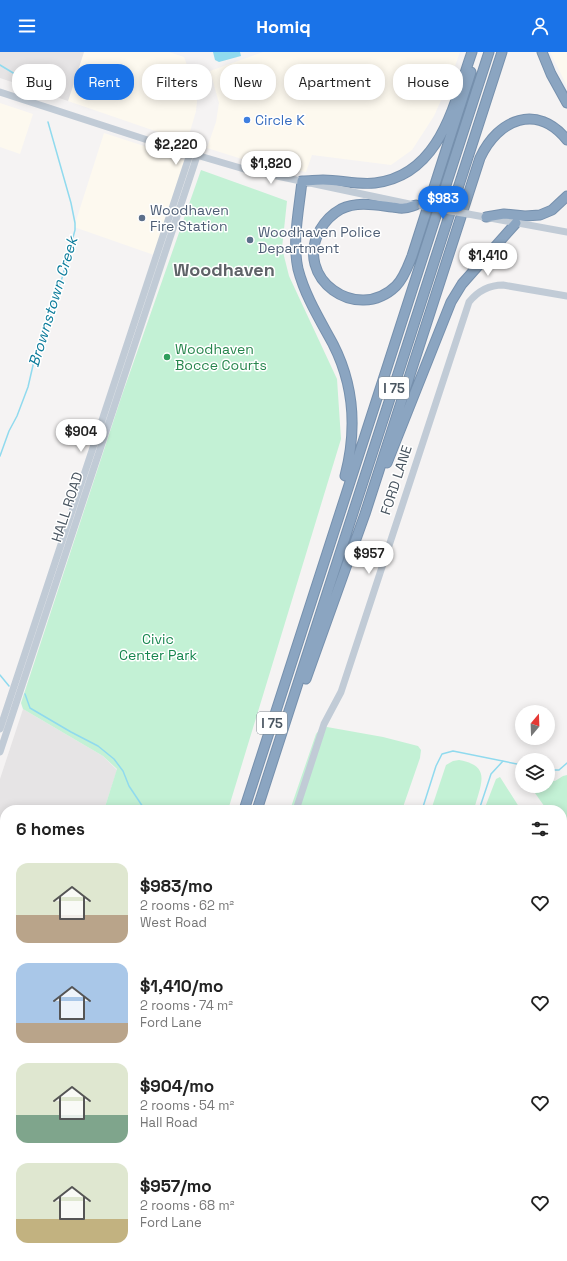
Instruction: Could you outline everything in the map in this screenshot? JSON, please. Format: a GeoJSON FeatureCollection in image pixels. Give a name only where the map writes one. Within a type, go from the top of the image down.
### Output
{"type":"FeatureCollection","features":[{"type":"Feature","properties":{"kind":"highway"},"geometry":{"type":"LineString","coordinates":[[331,538],[331,523],[348,465],[353,441],[352,405],[349,385],[342,363],[306,291],[298,269],[296,241],[302,181],[324,180],[356,183],[376,182],[396,177],[415,166],[431,151],[443,133],[472,52]]}},
{"type":"Feature","properties":{"kind":"highway"},"geometry":{"type":"LineString","coordinates":[[419,206],[404,208],[375,204],[359,205],[347,207],[334,213],[322,226],[314,247],[316,265],[325,282],[341,295],[356,300],[364,300],[373,299],[388,293],[402,278],[412,256],[427,212],[477,52]]}},
{"type":"Feature","properties":{"kind":"highway","name":"I 75"},"geometry":{"type":"LineString","coordinates":[[246,805],[489,52]]}},
{"type":"Feature","properties":{"kind":"highway","name":"I 75"},"geometry":{"type":"LineString","coordinates":[[259,805],[502,52]]}},
{"type":"Feature","properties":{"kind":"highway"},"geometry":{"type":"LineString","coordinates":[[542,52],[551,74],[567,103]]}},
{"type":"Feature","properties":{"kind":"highway"},"geometry":{"type":"LineString","coordinates":[[286,724],[292,716],[298,702],[365,514],[480,158],[486,146],[498,131],[505,126],[520,120],[541,121],[560,132],[567,140]]}},
{"type":"Feature","properties":{"kind":"highway"},"geometry":{"type":"LineString","coordinates":[[486,217],[504,214],[524,216],[540,215],[552,210],[567,196]]}},
{"type":"Feature","properties":{"kind":"highway"},"geometry":{"type":"LineString","coordinates":[[365,514],[371,506],[451,302],[462,284],[516,223]]}},
{"type":"Feature","properties":{"kind":"street"},"geometry":{"type":"LineString","coordinates":[[0,92],[193,155],[244,170],[419,206],[567,232]]}},
{"type":"Feature","properties":{"kind":"street","name":"HALL ROAD"},"geometry":{"type":"LineString","coordinates":[[0,752],[124,363],[193,155]]}},
{"type":"Feature","properties":{"kind":"street","name":"FORD LANE"},"geometry":{"type":"LineString","coordinates":[[298,805],[324,724],[341,692],[469,302],[475,294],[488,287],[503,284],[567,296]]}},
{"type":"Feature","properties":{"kind":"street","name":"HALL ROAD"},"geometry":{"type":"LineString","coordinates":[[0,729],[96,450]]}},
{"type":"Feature","properties":{"kind":"shaded area"},"geometry":{"type":"Polygon","coordinates":[[[0,52],[84,52],[80,64],[74,64],[74,83],[68,101],[65,100],[66,64],[12,64],[12,82],[0,78],[0,52]]]}},
{"type":"Feature","properties":{"kind":"shaded area"},"geometry":{"type":"Polygon","coordinates":[[[84,52],[169,52],[184,57],[187,64],[142,64],[142,100],[197,100],[196,111],[187,142],[68,101],[74,83],[74,100],[134,100],[134,64],[80,64],[84,52]]]}},
{"type":"Feature","properties":{"kind":"shaded area"},"geometry":{"type":"Polygon","coordinates":[[[263,52],[460,52],[456,64],[393,64],[393,100],[441,100],[434,116],[412,150],[391,165],[312,155],[306,172],[245,160],[207,148],[216,122],[219,103],[212,78],[212,70],[220,67],[220,100],[276,100],[276,64],[230,64],[263,52]]]}},
{"type":"Feature","properties":{"kind":"shaded area"},"geometry":{"type":"Polygon","coordinates":[[[550,52],[567,52],[567,86],[550,52]]]}},
{"type":"Feature","properties":{"kind":"shaded area"},"geometry":{"type":"Polygon","coordinates":[[[0,103],[33,114],[20,154],[0,147],[0,103]]]}},
{"type":"Feature","properties":{"kind":"shaded area"},"geometry":{"type":"Polygon","coordinates":[[[104,133],[175,156],[184,161],[154,255],[74,227],[104,133]]]}},
{"type":"Feature","properties":{"kind":"shaded area"},"geometry":{"type":"Polygon","coordinates":[[[23,709],[103,756],[117,770],[106,805],[0,805],[0,779],[23,709]]]}},
{"type":"Feature","properties":{"kind":"green space","name":"Civic Center Park"},"geometry":{"type":"Polygon","coordinates":[[[201,170],[287,201],[282,248],[289,276],[337,379],[341,439],[230,805],[106,805],[117,769],[103,756],[23,709],[21,703],[121,398],[201,170]]]}},
{"type":"Feature","properties":{"kind":"green space"},"geometry":{"type":"Polygon","coordinates":[[[327,727],[383,737],[418,746],[421,750],[420,758],[404,805],[292,805],[316,734],[320,729],[327,727]]]}},
{"type":"Feature","properties":{"kind":"green space"},"geometry":{"type":"Polygon","coordinates":[[[459,760],[470,763],[477,767],[480,772],[482,778],[475,805],[433,805],[446,765],[453,761],[459,760]]]}},
{"type":"Feature","properties":{"kind":"green space"},"geometry":{"type":"Polygon","coordinates":[[[567,775],[567,805],[543,805],[535,793],[555,793],[555,781],[567,775]]]}},
{"type":"Feature","properties":{"kind":"green space"},"geometry":{"type":"Polygon","coordinates":[[[500,777],[518,805],[486,805],[496,779],[500,777]]]}},
{"type":"Feature","properties":{"kind":"water"},"geometry":{"type":"Polygon","coordinates":[[[213,52],[240,52],[241,56],[219,62],[215,60],[213,52]]]}},
{"type":"Feature","properties":{"kind":"waterway","name":"Brownstown Creek"},"geometry":{"type":"LineString","coordinates":[[0,65],[12,72]]}},
{"type":"Feature","properties":{"kind":"waterway","name":"Brownstown Creek"},"geometry":{"type":"LineString","coordinates":[[0,456],[28,387],[34,361],[62,278],[75,230],[71,203],[48,122]]}},
{"type":"Feature","properties":{"kind":"waterway","name":"Brownstown Creek"},"geometry":{"type":"LineString","coordinates":[[0,675],[9,686]]}},
{"type":"Feature","properties":{"kind":"waterway","name":"Brownstown Creek"},"geometry":{"type":"LineString","coordinates":[[25,694],[30,708],[98,746],[114,759],[123,771],[129,786],[142,805]]}},
{"type":"Feature","properties":{"kind":"waterway"},"geometry":{"type":"LineString","coordinates":[[424,805],[436,766],[442,754],[453,751],[515,764]]}},
{"type":"Feature","properties":{"kind":"waterway"},"geometry":{"type":"LineString","coordinates":[[481,805],[491,774],[503,761]]}},
{"type":"Feature","properties":{"kind":"waterway"},"geometry":{"type":"LineString","coordinates":[[555,770],[559,770],[567,763]]}},
{"type":"Feature","properties":{"kind":"place","name":"Circle K"},"geometry":{"type":"Point","coordinates":[247,120]}},
{"type":"Feature","properties":{"kind":"place","name":"Woodhaven Fire Station"},"geometry":{"type":"Point","coordinates":[142,218]}},
{"type":"Feature","properties":{"kind":"place","name":"Woodhaven Police Department"},"geometry":{"type":"Point","coordinates":[250,240]}},
{"type":"Feature","properties":{"kind":"place","name":"Woodhaven Bocce Courts"},"geometry":{"type":"Point","coordinates":[167,357]}},
{"type":"Feature","properties":{"kind":"district","name":"Woodhaven"},"geometry":{"type":"Point","coordinates":[224,270]}}]}
